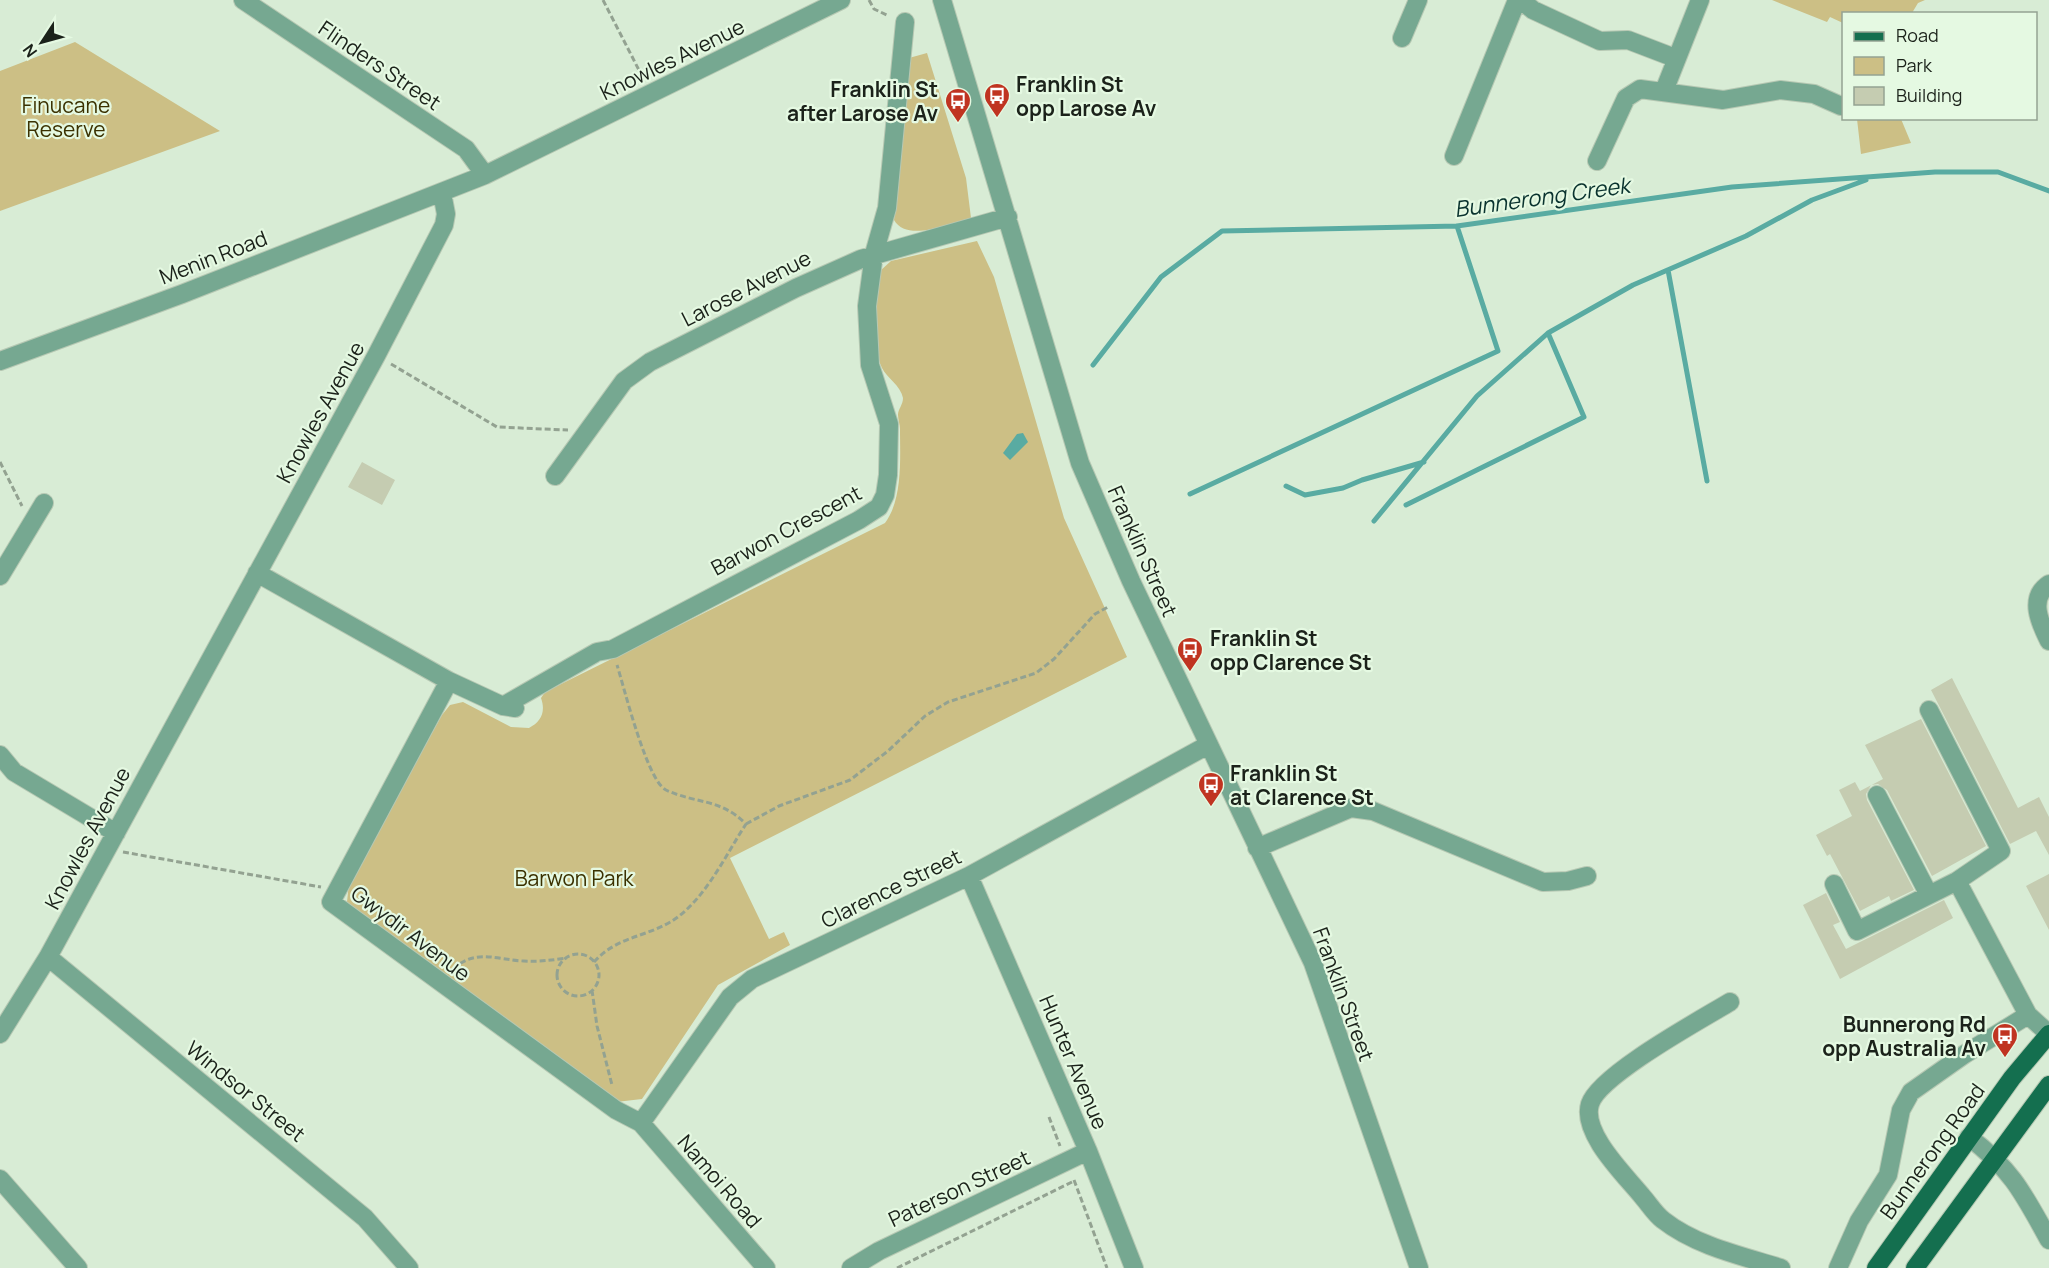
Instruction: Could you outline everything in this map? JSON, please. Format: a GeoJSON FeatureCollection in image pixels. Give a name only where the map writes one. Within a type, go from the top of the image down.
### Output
{"type":"FeatureCollection","features":[{"type":"Feature","properties":{"kind":"main road","name":"Bunnerong Road"},"geometry":{"type":"LineString","coordinates":[[1876,1268],[2012,1078],[2049,1034]]}},
{"type":"Feature","properties":{"kind":"main road"},"geometry":{"type":"LineString","coordinates":[[1915,1268],[2049,1085]]}},
{"type":"Feature","properties":{"kind":"street","name":"Flinders Street"},"geometry":{"type":"LineString","coordinates":[[243,0],[466,149],[485,175]]}},
{"type":"Feature","properties":{"kind":"street","name":"Knowles Avenue"},"geometry":{"type":"LineString","coordinates":[[0,1034],[48,957],[376,356],[440,234],[446,214],[442,193],[485,175],[651,95],[841,0]]}},
{"type":"Feature","properties":{"kind":"street","name":"Franklin Street"},"geometry":{"type":"LineString","coordinates":[[942,0],[1080,463],[1131,581],[1313,963],[1419,1268]]}},
{"type":"Feature","properties":{"kind":"street"},"geometry":{"type":"LineString","coordinates":[[1402,38],[1418,0]]}},
{"type":"Feature","properties":{"kind":"street"},"geometry":{"type":"LineString","coordinates":[[1454,156],[1519,0],[1533,10],[1600,41],[1628,40],[1676,58]]}},
{"type":"Feature","properties":{"kind":"street"},"geometry":{"type":"LineString","coordinates":[[1664,91],[1700,0]]}},
{"type":"Feature","properties":{"kind":"street","name":"Barwon Crescent"},"geometry":{"type":"LineString","coordinates":[[256,573],[449,681],[511,707],[597,652],[613,649],[859,520],[879,507],[885,495],[888,475],[889,424],[870,365],[867,306],[874,254],[887,208],[905,22]]}},
{"type":"Feature","properties":{"kind":"street"},"geometry":{"type":"LineString","coordinates":[[1597,161],[1626,98],[1640,89],[1723,100],[1780,90],[1814,94],[1841,106]]}},
{"type":"Feature","properties":{"kind":"street","name":"Menin Road"},"geometry":{"type":"LineString","coordinates":[[0,362],[442,193]]}},
{"type":"Feature","properties":{"kind":"street","name":"Larose Avenue"},"geometry":{"type":"LineString","coordinates":[[555,476],[624,381],[650,362],[806,283],[874,254],[1008,218]]}},
{"type":"Feature","properties":{"kind":"street"},"geometry":{"type":"LineString","coordinates":[[0,576],[44,504]]}},
{"type":"Feature","properties":{"kind":"street"},"geometry":{"type":"LineString","coordinates":[[2049,584],[2044,587],[2038,600],[2037,617],[2049,641]]}},
{"type":"Feature","properties":{"kind":"street","name":"Gwydir Avenue"},"geometry":{"type":"LineString","coordinates":[[449,681],[331,902],[608,1104],[641,1123]]}},
{"type":"Feature","properties":{"kind":"street"},"geometry":{"type":"LineString","coordinates":[[1834,884],[1857,931],[1957,881],[2001,851],[1929,710]]}},
{"type":"Feature","properties":{"kind":"street","name":"Clarence Street"},"geometry":{"type":"LineString","coordinates":[[641,1123],[730,997],[752,979],[969,876],[1208,745]]}},
{"type":"Feature","properties":{"kind":"street"},"geometry":{"type":"LineString","coordinates":[[0,755],[14,772],[116,833]]}},
{"type":"Feature","properties":{"kind":"street"},"geometry":{"type":"LineString","coordinates":[[1877,795],[1929,895]]}},
{"type":"Feature","properties":{"kind":"street"},"geometry":{"type":"LineString","coordinates":[[1257,848],[1351,808],[1373,811],[1543,882],[1568,881],[1587,876]]}},
{"type":"Feature","properties":{"kind":"street","name":"Hunter Avenue"},"geometry":{"type":"LineString","coordinates":[[969,876],[1088,1151],[1134,1268]]}},
{"type":"Feature","properties":{"kind":"street"},"geometry":{"type":"LineString","coordinates":[[1957,881],[2028,1015],[2049,1034]]}},
{"type":"Feature","properties":{"kind":"street","name":"Windsor Street"},"geometry":{"type":"LineString","coordinates":[[48,957],[365,1218],[409,1268]]}},
{"type":"Feature","properties":{"kind":"street"},"geometry":{"type":"LineString","coordinates":[[1730,1002],[1665,1040],[1606,1084],[1591,1102],[1583,1118],[1605,1152],[1663,1220],[1708,1245],[1781,1268]]}},
{"type":"Feature","properties":{"kind":"street"},"geometry":{"type":"LineString","coordinates":[[1838,1268],[1859,1221],[1888,1175],[1901,1110],[1911,1092],[1948,1064],[2028,1015]]}},
{"type":"Feature","properties":{"kind":"street","name":"Namoi Road"},"geometry":{"type":"LineString","coordinates":[[641,1123],[766,1268]]}},
{"type":"Feature","properties":{"kind":"street"},"geometry":{"type":"LineString","coordinates":[[1969,1137],[1995,1158],[2018,1184],[2049,1240]]}},
{"type":"Feature","properties":{"kind":"street","name":"Paterson Street"},"geometry":{"type":"LineString","coordinates":[[851,1268],[879,1251],[1088,1151]]}},
{"type":"Feature","properties":{"kind":"street"},"geometry":{"type":"LineString","coordinates":[[0,1179],[78,1268]]}},
{"type":"Feature","properties":{"kind":"path"},"geometry":{"type":"LineString","coordinates":[[603,0],[651,95]]}},
{"type":"Feature","properties":{"kind":"path"},"geometry":{"type":"LineString","coordinates":[[869,0],[874,9],[905,22]]}},
{"type":"Feature","properties":{"kind":"path"},"geometry":{"type":"LineString","coordinates":[[376,356],[497,427],[588,431]]}},
{"type":"Feature","properties":{"kind":"path"},"geometry":{"type":"LineString","coordinates":[[0,462],[31,524]]}},
{"type":"Feature","properties":{"kind":"path"},"geometry":{"type":"LineString","coordinates":[[594,962],[621,941],[656,929],[682,914],[698,897],[746,824],[779,806],[850,780],[888,751],[925,716],[948,702],[1036,673],[1054,659],[1095,614],[1108,607]]}},
{"type":"Feature","properties":{"kind":"path"},"geometry":{"type":"LineString","coordinates":[[613,649],[637,732],[659,785],[671,792],[721,805],[732,811],[746,824]]}},
{"type":"Feature","properties":{"kind":"path"},"geometry":{"type":"LineString","coordinates":[[107,849],[338,890]]}},
{"type":"Feature","properties":{"kind":"path"},"geometry":{"type":"LineString","coordinates":[[441,984],[457,966],[473,956],[531,962],[581,954],[594,962],[599,976],[592,990],[597,1026],[614,1092],[608,1104]]}},
{"type":"Feature","properties":{"kind":"path"},"geometry":{"type":"LineString","coordinates":[[567,957],[558,971],[562,987],[576,995],[592,990]]}},
{"type":"Feature","properties":{"kind":"path"},"geometry":{"type":"LineString","coordinates":[[1049,1118],[1107,1268]]}},
{"type":"Feature","properties":{"kind":"path","name":"Paterson Street"},"geometry":{"type":"LineString","coordinates":[[897,1268],[1074,1181]]}},
{"type":"Feature","properties":{"kind":"green space"},"geometry":{"type":"Polygon","coordinates":[[[1772,0],[1925,0],[1918,3],[1913,12],[1842,12],[1842,23],[1830,17],[1827,22],[1772,0]]]}},
{"type":"Feature","properties":{"kind":"green space","name":"Finucane Reserve"},"geometry":{"type":"Polygon","coordinates":[[[75,42],[220,131],[0,211],[0,71],[75,42]]]}},
{"type":"Feature","properties":{"kind":"green space"},"geometry":{"type":"Polygon","coordinates":[[[927,53],[966,178],[971,218],[919,231],[900,227],[894,220],[909,58],[927,53]]]}},
{"type":"Feature","properties":{"kind":"green space"},"geometry":{"type":"Polygon","coordinates":[[[1857,120],[1901,120],[1911,143],[1861,154],[1857,120]]]}},
{"type":"Feature","properties":{"kind":"green space","name":"Barwon Park"},"geometry":{"type":"Polygon","coordinates":[[[977,241],[994,277],[1064,518],[1127,657],[730,858],[769,939],[784,932],[790,945],[718,985],[642,1099],[616,1102],[357,914],[347,902],[349,883],[442,715],[450,705],[463,702],[511,727],[529,728],[537,723],[541,716],[543,708],[541,698],[545,692],[885,523],[891,513],[898,490],[900,427],[898,415],[903,398],[900,390],[882,368],[876,347],[876,306],[880,271],[891,261],[977,241]]]}},
{"type":"Feature","properties":{"kind":"water"},"geometry":{"type":"Polygon","coordinates":[[[1023,433],[1028,442],[1010,460],[1003,453],[1017,434],[1023,433]]]}},
{"type":"Feature","properties":{"kind":"building"},"geometry":{"type":"Polygon","coordinates":[[[362,462],[395,480],[382,505],[348,487],[362,462]]]}},
{"type":"Feature","properties":{"kind":"building"},"geometry":{"type":"Polygon","coordinates":[[[1952,678],[2018,808],[2039,797],[2049,817],[2049,855],[2036,831],[2010,844],[1931,690],[1952,678]]]}},
{"type":"Feature","properties":{"kind":"building"},"geometry":{"type":"Polygon","coordinates":[[[1921,719],[1986,846],[1932,876],[1887,790],[1878,784],[1872,785],[1883,779],[1865,745],[1921,719]]]}},
{"type":"Feature","properties":{"kind":"building"},"geometry":{"type":"Polygon","coordinates":[[[1855,782],[1860,791],[1871,785],[1866,794],[1867,800],[1914,890],[1891,901],[1889,896],[1860,911],[1830,854],[1827,856],[1816,835],[1852,816],[1839,790],[1855,782]]]}},
{"type":"Feature","properties":{"kind":"building"},"geometry":{"type":"Polygon","coordinates":[[[2049,874],[2049,930],[2026,886],[2049,874]]]}},
{"type":"Feature","properties":{"kind":"building"},"geometry":{"type":"Polygon","coordinates":[[[1826,893],[1840,922],[1833,925],[1846,949],[1944,900],[1953,918],[1840,979],[1803,905],[1826,893]]]}},
{"type":"Feature","properties":{"kind":"waterway","name":"Bunnerong Creek"},"geometry":{"type":"LineString","coordinates":[[1093,365],[1161,277],[1222,231],[1457,226],[1732,187],[1935,172],[1998,172],[2049,191]]}},
{"type":"Feature","properties":{"kind":"waterway"},"geometry":{"type":"LineString","coordinates":[[1374,521],[1477,396],[1548,333],[1633,285],[1746,236],[1812,200],[1866,180]]}},
{"type":"Feature","properties":{"kind":"waterway"},"geometry":{"type":"LineString","coordinates":[[1190,494],[1498,351],[1457,226]]}},
{"type":"Feature","properties":{"kind":"waterway"},"geometry":{"type":"LineString","coordinates":[[1668,270],[1707,481]]}},
{"type":"Feature","properties":{"kind":"waterway"},"geometry":{"type":"LineString","coordinates":[[1406,505],[1584,417],[1548,333]]}},
{"type":"Feature","properties":{"kind":"waterway"},"geometry":{"type":"LineString","coordinates":[[1286,486],[1305,495],[1343,488],[1362,480],[1424,462]]}},
{"type":"Feature","properties":{"kind":"place","name":"Franklin St opp Larose Av"},"geometry":{"type":"Point","coordinates":[997,119]}},
{"type":"Feature","properties":{"kind":"place","name":"Franklin St after Larose Av"},"geometry":{"type":"Point","coordinates":[958,124]}},
{"type":"Feature","properties":{"kind":"place","name":"Franklin St opp Clarence St"},"geometry":{"type":"Point","coordinates":[1190,673]}},
{"type":"Feature","properties":{"kind":"place","name":"Franklin St at Clarence St"},"geometry":{"type":"Point","coordinates":[1211,808]}},
{"type":"Feature","properties":{"kind":"place","name":"Bunnerong Rd opp Australia Av"},"geometry":{"type":"Point","coordinates":[2005,1059]}}]}
